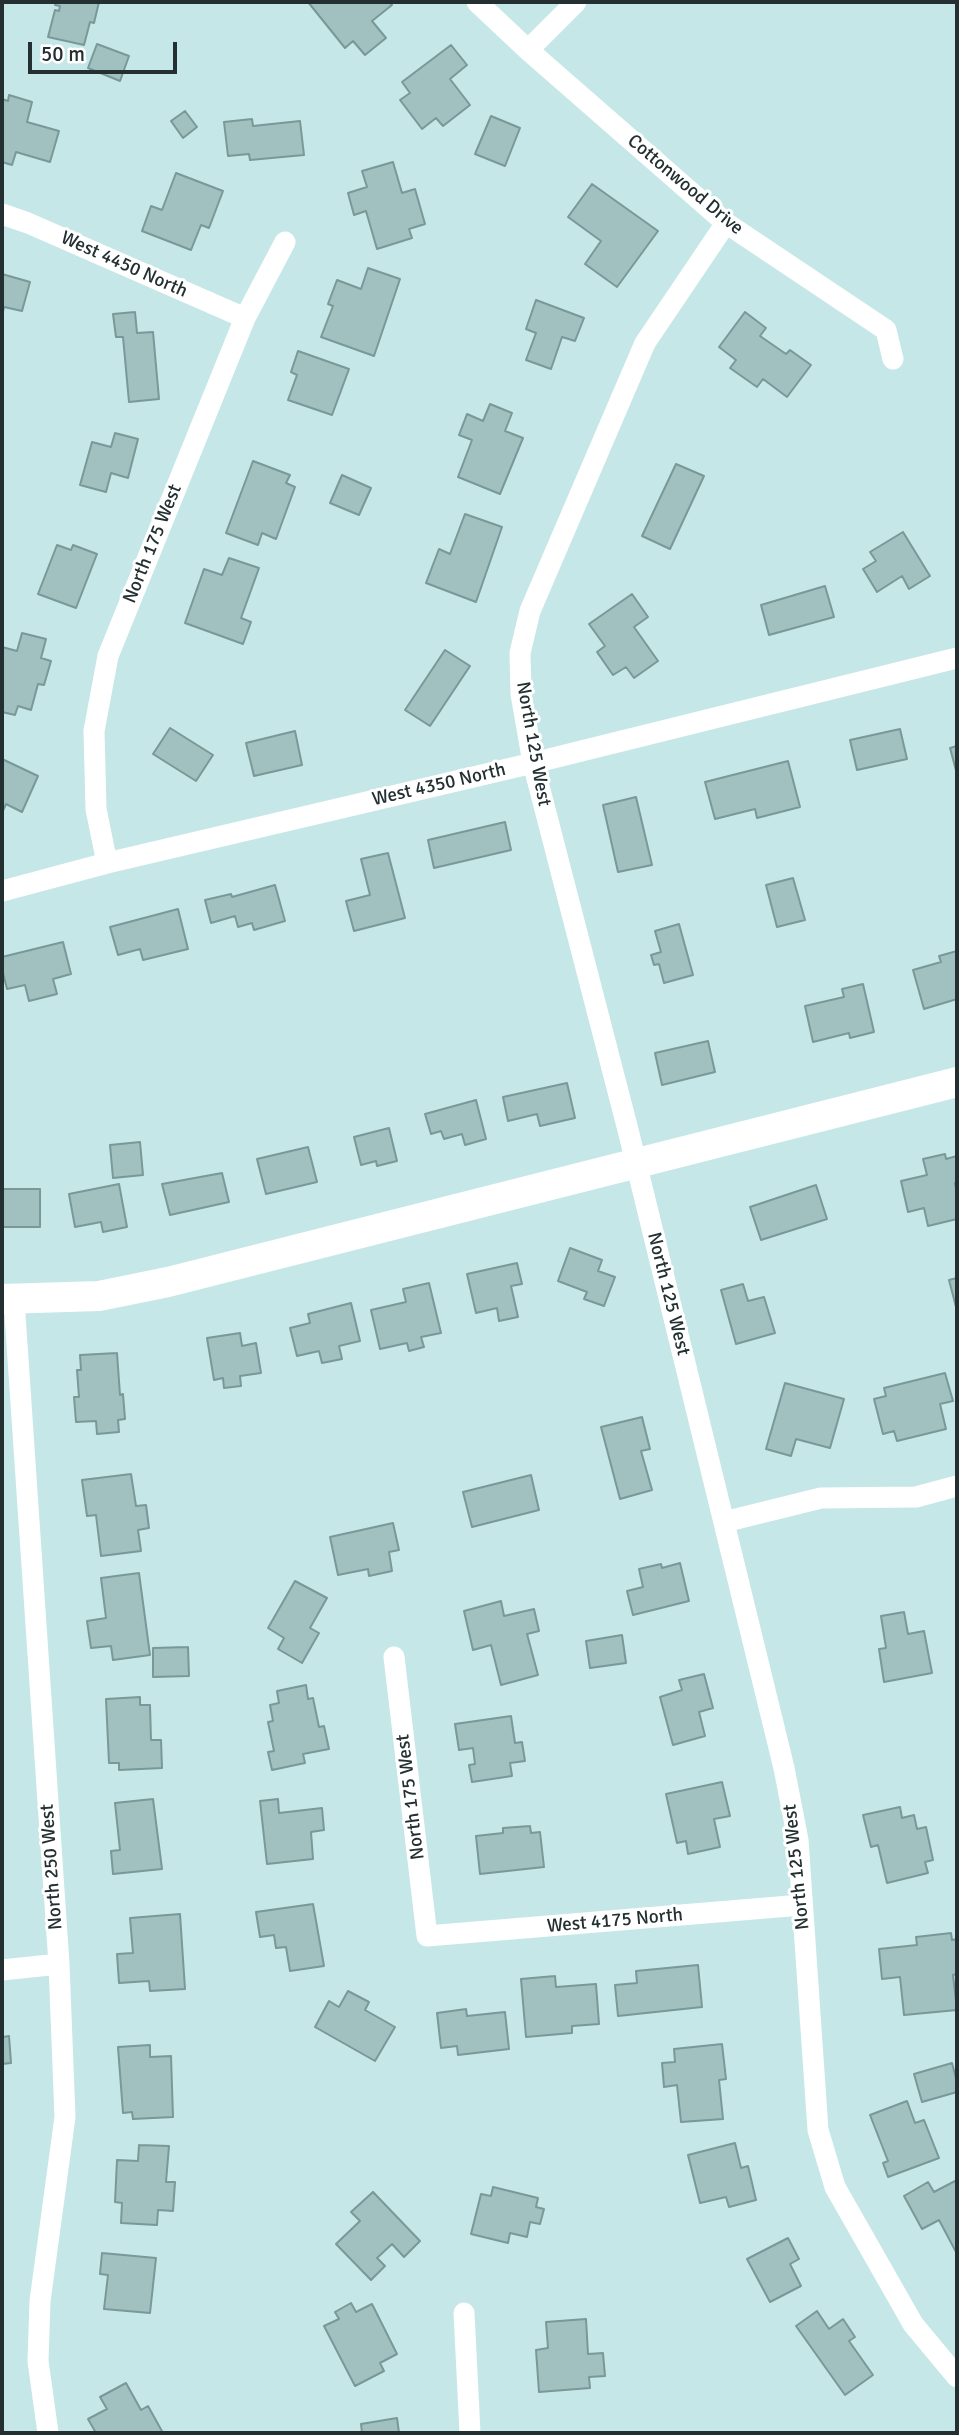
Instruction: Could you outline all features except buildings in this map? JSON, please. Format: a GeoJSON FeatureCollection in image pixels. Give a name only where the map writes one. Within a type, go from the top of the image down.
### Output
{"type":"FeatureCollection","features":[{"type":"Feature","properties":{"kind":"street","name":"Cottonwood Drive"},"geometry":{"type":"LineString","coordinates":[[477,2],[726,223],[886,330],[893,359]]}},
{"type":"Feature","properties":{"kind":"street"},"geometry":{"type":"LineString","coordinates":[[528,50],[576,2]]}},
{"type":"Feature","properties":{"kind":"street","name":"West 4450 North"},"geometry":{"type":"LineString","coordinates":[[2,214],[245,318]]}},
{"type":"Feature","properties":{"kind":"street","name":"North 125 West"},"geometry":{"type":"LineString","coordinates":[[726,223],[645,343],[530,611],[520,653],[521,694],[533,763],[784,1768],[798,1840],[818,2130],[835,2187],[913,2324],[957,2377]]}},
{"type":"Feature","properties":{"kind":"street","name":"North 175 West"},"geometry":{"type":"LineString","coordinates":[[107,863],[96,809],[94,731],[108,656],[245,318],[285,242]]}},
{"type":"Feature","properties":{"kind":"street","name":"West 4350 North"},"geometry":{"type":"LineString","coordinates":[[2,891],[107,863],[533,763],[957,658]]}},
{"type":"Feature","properties":{"kind":"street"},"geometry":{"type":"LineString","coordinates":[[8,1299],[99,1296],[168,1282],[957,1082]]}},
{"type":"Feature","properties":{"kind":"street","name":"North 250 West"},"geometry":{"type":"LineString","coordinates":[[8,1299],[59,1964],[65,2117],[40,2301],[38,2361],[48,2433]]}},
{"type":"Feature","properties":{"kind":"street"},"geometry":{"type":"LineString","coordinates":[[724,1522],[821,1498],[916,1497],[957,1486]]}},
{"type":"Feature","properties":{"kind":"street","name":"North 175 West"},"geometry":{"type":"LineString","coordinates":[[394,1657],[427,1936]]}},
{"type":"Feature","properties":{"kind":"street","name":"West 4175 North"},"geometry":{"type":"LineString","coordinates":[[427,1936],[802,1905]]}},
{"type":"Feature","properties":{"kind":"street"},"geometry":{"type":"LineString","coordinates":[[2,1970],[59,1964]]}},
{"type":"Feature","properties":{"kind":"street"},"geometry":{"type":"LineString","coordinates":[[464,2313],[470,2433]]}}]}
